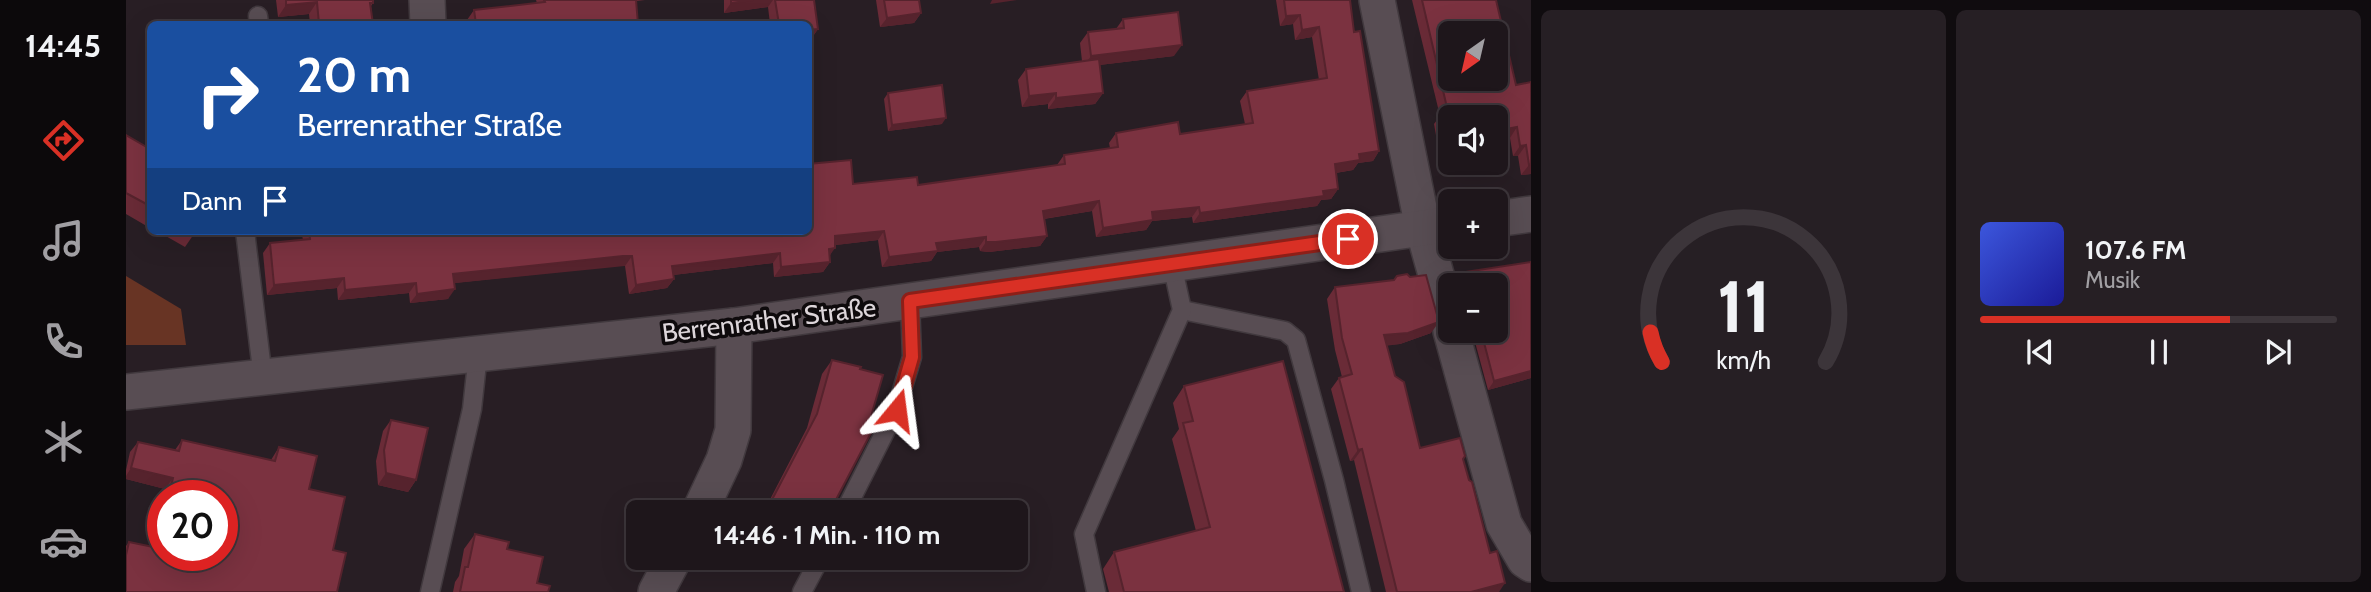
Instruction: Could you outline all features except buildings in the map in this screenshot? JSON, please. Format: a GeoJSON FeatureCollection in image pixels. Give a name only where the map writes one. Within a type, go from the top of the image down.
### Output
{"type":"FeatureCollection","features":[{"type":"Feature","properties":{"kind":"street"},"geometry":{"type":"LineString","coordinates":[[426,0],[428,21]]}},
{"type":"Feature","properties":{"kind":"street"},"geometry":{"type":"LineString","coordinates":[[1377,0],[1437,226],[1443,273]]}},
{"type":"Feature","properties":{"kind":"street"},"geometry":{"type":"LineString","coordinates":[[1508,217],[1531,214]]}},
{"type":"Feature","properties":{"kind":"street","name":"Berrenrather Straße"},"geometry":{"type":"LineString","coordinates":[[126,392],[734,326],[1437,226]]}},
{"type":"Feature","properties":{"kind":"street"},"geometry":{"type":"LineString","coordinates":[[705,500],[724,460],[733,430],[734,326]]}},
{"type":"Feature","properties":{"kind":"street"},"geometry":{"type":"LineString","coordinates":[[1455,343],[1504,524],[1525,560],[1531,564]]}},
{"type":"Feature","properties":{"kind":"street"},"geometry":{"type":"LineString","coordinates":[[656,592],[668,570]]}},
{"type":"Feature","properties":{"kind":"lane"},"geometry":{"type":"LineString","coordinates":[[246,235],[264,378]]}},
{"type":"Feature","properties":{"kind":"lane"},"geometry":{"type":"LineString","coordinates":[[1096,592],[1084,534],[1182,310],[1172,264]]}},
{"type":"Feature","properties":{"kind":"lane"},"geometry":{"type":"LineString","coordinates":[[851,500],[897,410],[912,357],[910,301]]}},
{"type":"Feature","properties":{"kind":"lane"},"geometry":{"type":"LineString","coordinates":[[1182,310],[1284,331],[1296,340],[1361,592]]}},
{"type":"Feature","properties":{"kind":"lane"},"geometry":{"type":"LineString","coordinates":[[430,592],[472,408],[478,355]]}},
{"type":"Feature","properties":{"kind":"lane"},"geometry":{"type":"LineString","coordinates":[[802,592],[814,570]]}},
{"type":"Feature","properties":{"kind":"shaded area"},"geometry":{"type":"Polygon","coordinates":[[[126,276],[181,309],[186,345],[126,345],[126,276]]]}},
{"type":"Feature","properties":{"kind":"route"},"geometry":{"type":"LineString","coordinates":[[897,410],[912,357],[910,301],[1348,239]]}}]}
